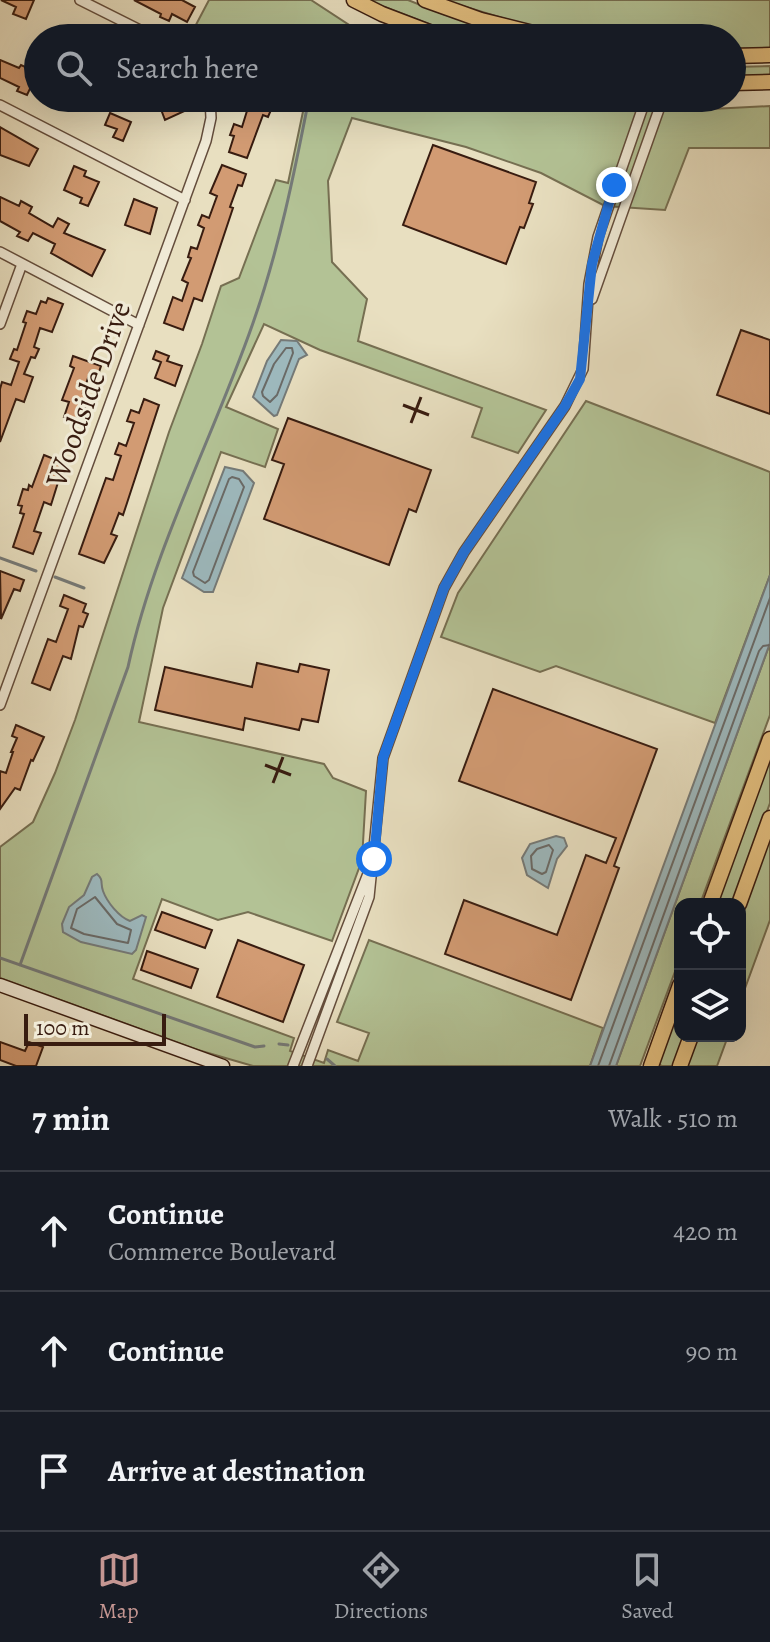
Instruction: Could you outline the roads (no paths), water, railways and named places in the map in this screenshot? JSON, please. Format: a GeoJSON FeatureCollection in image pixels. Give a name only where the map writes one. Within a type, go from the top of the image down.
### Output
{"type":"FeatureCollection","features":[{"type":"Feature","properties":{"kind":"main road"},"geometry":{"type":"LineString","coordinates":[[354,0],[408,24]]}},
{"type":"Feature","properties":{"kind":"main road"},"geometry":{"type":"LineString","coordinates":[[425,0],[497,24]]}},
{"type":"Feature","properties":{"kind":"main road"},"geometry":{"type":"LineString","coordinates":[[746,56],[770,55]]}},
{"type":"Feature","properties":{"kind":"main road"},"geometry":{"type":"LineString","coordinates":[[746,83],[770,82]]}},
{"type":"Feature","properties":{"kind":"main road"},"geometry":{"type":"LineString","coordinates":[[712,898],[770,739]]}},
{"type":"Feature","properties":{"kind":"main road"},"geometry":{"type":"LineString","coordinates":[[741,898],[770,818]]}},
{"type":"Feature","properties":{"kind":"main road"},"geometry":{"type":"LineString","coordinates":[[651,1066],[674,1002]]}},
{"type":"Feature","properties":{"kind":"main road"},"geometry":{"type":"LineString","coordinates":[[680,1066],[689,1042]]}},
{"type":"Feature","properties":{"kind":"street"},"geometry":{"type":"LineString","coordinates":[[80,0],[128,24]]}},
{"type":"Feature","properties":{"kind":"street"},"geometry":{"type":"LineString","coordinates":[[0,105],[185,200]]}},
{"type":"Feature","properties":{"kind":"street","name":"Woodside Drive"},"geometry":{"type":"LineString","coordinates":[[0,705],[185,200],[209,129],[210,112]]}},
{"type":"Feature","properties":{"kind":"street"},"geometry":{"type":"LineString","coordinates":[[307,1066],[365,912],[372,885],[383,758],[444,588],[464,552],[578,383],[583,369],[589,284],[598,237],[641,112]]}},
{"type":"Feature","properties":{"kind":"street"},"geometry":{"type":"LineString","coordinates":[[588,310],[658,112]]}},
{"type":"Feature","properties":{"kind":"street"},"geometry":{"type":"LineString","coordinates":[[0,252],[139,325]]}},
{"type":"Feature","properties":{"kind":"street"},"geometry":{"type":"LineString","coordinates":[[0,324],[22,264]]}},
{"type":"Feature","properties":{"kind":"street"},"geometry":{"type":"LineString","coordinates":[[293,1066],[374,859]]}},
{"type":"Feature","properties":{"kind":"street"},"geometry":{"type":"LineString","coordinates":[[0,985],[223,1066]]}},
{"type":"Feature","properties":{"kind":"water"},"geometry":{"type":"Polygon","coordinates":[[[281,340],[297,341],[307,355],[299,359],[274,416],[253,397],[267,361],[281,340]]]}},
{"type":"Feature","properties":{"kind":"water"},"geometry":{"type":"Polygon","coordinates":[[[225,467],[243,471],[254,483],[213,592],[204,592],[182,578],[225,467]]]}},
{"type":"Feature","properties":{"kind":"water"},"geometry":{"type":"Polygon","coordinates":[[[770,575],[770,643],[677,898],[674,898],[674,907],[616,1066],[590,1066],[770,575]]]}},
{"type":"Feature","properties":{"kind":"water"},"geometry":{"type":"Polygon","coordinates":[[[556,836],[564,838],[567,846],[557,859],[548,888],[527,875],[522,858],[530,844],[556,836]]]}},
{"type":"Feature","properties":{"kind":"water"},"geometry":{"type":"Polygon","coordinates":[[[97,874],[105,895],[118,913],[130,921],[142,915],[146,917],[132,954],[81,942],[63,932],[62,924],[69,907],[84,895],[92,877],[97,874]]]}},
{"type":"Feature","properties":{"kind":"waterway"},"geometry":{"type":"LineString","coordinates":[[20,965],[128,667],[139,622],[168,536],[237,366],[262,295],[285,212],[306,112]]}},
{"type":"Feature","properties":{"kind":"waterway"},"geometry":{"type":"LineString","coordinates":[[0,558],[36,571]]}},
{"type":"Feature","properties":{"kind":"waterway"},"geometry":{"type":"LineString","coordinates":[[55,577],[84,588]]}},
{"type":"Feature","properties":{"kind":"waterway"},"geometry":{"type":"LineString","coordinates":[[0,958],[255,1047],[264,1046]]}},
{"type":"Feature","properties":{"kind":"waterway"},"geometry":{"type":"LineString","coordinates":[[279,1044],[288,1045]]}},
{"type":"Feature","properties":{"kind":"waterway"},"geometry":{"type":"LineString","coordinates":[[327,1059],[335,1066]]}}]}
